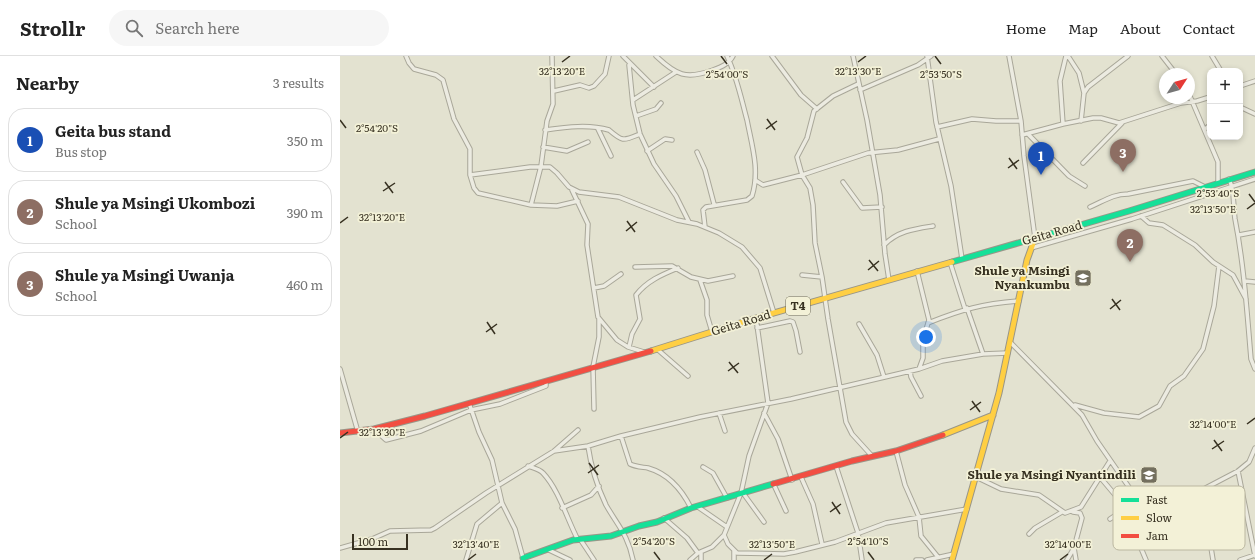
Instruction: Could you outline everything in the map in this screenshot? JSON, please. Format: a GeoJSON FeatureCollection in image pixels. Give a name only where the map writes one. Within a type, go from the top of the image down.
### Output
{"type":"FeatureCollection","features":[{"type":"Feature","properties":{"kind":"main road","name":"Geita Road"},"geometry":{"type":"LineString","coordinates":[[340,433],[374,429],[546,382],[756,318],[1124,213],[1255,172]]}},
{"type":"Feature","properties":{"kind":"main road"},"geometry":{"type":"LineString","coordinates":[[952,560],[993,415],[1011,342],[1030,248],[1035,238]]}},
{"type":"Feature","properties":{"kind":"main road"},"geometry":{"type":"LineString","coordinates":[[523,559],[579,539],[604,537],[652,524],[691,508],[929,441],[993,415]]}},
{"type":"Feature","properties":{"kind":"street"},"geometry":{"type":"LineString","coordinates":[[406,56],[414,69],[436,75],[443,80],[454,119],[470,148],[470,175],[474,188],[478,193],[531,205],[557,206],[578,201]]}},
{"type":"Feature","properties":{"kind":"street"},"geometry":{"type":"LineString","coordinates":[[531,205],[541,166],[545,130],[553,104],[554,91],[552,56]]}},
{"type":"Feature","properties":{"kind":"street"},"geometry":{"type":"LineString","coordinates":[[554,91],[580,85],[589,88],[594,86],[605,74],[609,56]]}},
{"type":"Feature","properties":{"kind":"street"},"geometry":{"type":"LineString","coordinates":[[623,56],[629,65],[654,87]]}},
{"type":"Feature","properties":{"kind":"street"},"geometry":{"type":"LineString","coordinates":[[656,56],[676,72],[688,75],[699,75],[729,61],[733,56]]}},
{"type":"Feature","properties":{"kind":"street"},"geometry":{"type":"LineString","coordinates":[[705,226],[703,210],[706,207],[714,204],[741,201],[751,198],[755,180],[752,140],[736,74],[727,56]]}},
{"type":"Feature","properties":{"kind":"street"},"geometry":{"type":"LineString","coordinates":[[772,56],[798,91],[816,109]]}},
{"type":"Feature","properties":{"kind":"street"},"geometry":{"type":"LineString","coordinates":[[853,56],[882,207],[884,245],[890,280]]}},
{"type":"Feature","properties":{"kind":"street"},"geometry":{"type":"LineString","coordinates":[[1009,56],[1021,120],[1035,238]]}},
{"type":"Feature","properties":{"kind":"street"},"geometry":{"type":"LineString","coordinates":[[1067,56],[1079,73],[1084,93],[1081,121]]}},
{"type":"Feature","properties":{"kind":"street"},"geometry":{"type":"LineString","coordinates":[[1063,124],[1060,81],[1067,56]]}},
{"type":"Feature","properties":{"kind":"street"},"geometry":{"type":"LineString","coordinates":[[1084,93],[1091,84],[1128,56]]}},
{"type":"Feature","properties":{"kind":"street"},"geometry":{"type":"LineString","coordinates":[[1162,56],[1171,68]]}},
{"type":"Feature","properties":{"kind":"street"},"geometry":{"type":"LineString","coordinates":[[1212,56],[1219,68]]}},
{"type":"Feature","properties":{"kind":"street"},"geometry":{"type":"LineString","coordinates":[[860,90],[929,57],[937,127],[951,186],[962,259]]}},
{"type":"Feature","properties":{"kind":"street"},"geometry":{"type":"LineString","coordinates":[[629,65],[633,100],[640,134],[661,176],[676,196],[689,222]]}},
{"type":"Feature","properties":{"kind":"street"},"geometry":{"type":"LineString","coordinates":[[633,100],[676,72]]}},
{"type":"Feature","properties":{"kind":"street"},"geometry":{"type":"LineString","coordinates":[[1243,85],[1255,81]]}},
{"type":"Feature","properties":{"kind":"street"},"geometry":{"type":"LineString","coordinates":[[858,84],[833,96],[816,109],[812,116],[807,138],[797,157],[802,175],[811,194],[815,244],[822,276],[824,299],[848,428],[872,456]]}},
{"type":"Feature","properties":{"kind":"street"},"geometry":{"type":"LineString","coordinates":[[1195,101],[1207,98]]}},
{"type":"Feature","properties":{"kind":"street"},"geometry":{"type":"LineString","coordinates":[[636,116],[656,109],[661,103]]}},
{"type":"Feature","properties":{"kind":"street"},"geometry":{"type":"LineString","coordinates":[[1022,135],[1063,124],[1098,118],[1117,123],[1123,122],[1178,104]]}},
{"type":"Feature","properties":{"kind":"street"},"geometry":{"type":"LineString","coordinates":[[1194,104],[1218,162],[1218,183]]}},
{"type":"Feature","properties":{"kind":"street"},"geometry":{"type":"LineString","coordinates":[[1243,109],[1255,114]]}},
{"type":"Feature","properties":{"kind":"street"},"geometry":{"type":"LineString","coordinates":[[937,127],[972,119],[996,121],[1021,120]]}},
{"type":"Feature","properties":{"kind":"street"},"geometry":{"type":"LineString","coordinates":[[1083,163],[1123,122]]}},
{"type":"Feature","properties":{"kind":"street"},"geometry":{"type":"LineString","coordinates":[[545,130],[592,126],[610,130],[621,140],[640,134]]}},
{"type":"Feature","properties":{"kind":"street"},"geometry":{"type":"LineString","coordinates":[[598,128],[611,156]]}},
{"type":"Feature","properties":{"kind":"street"},"geometry":{"type":"LineString","coordinates":[[1028,134],[1069,176],[1077,183],[1085,186]]}},
{"type":"Feature","properties":{"kind":"street"},"geometry":{"type":"LineString","coordinates":[[647,150],[665,139],[672,140]]}},
{"type":"Feature","properties":{"kind":"street"},"geometry":{"type":"LineString","coordinates":[[755,180],[763,185],[802,175],[872,152],[898,150],[940,139]]}},
{"type":"Feature","properties":{"kind":"street"},"geometry":{"type":"LineString","coordinates":[[543,147],[567,151],[588,142]]}},
{"type":"Feature","properties":{"kind":"street"},"geometry":{"type":"LineString","coordinates":[[697,152],[705,170],[714,204]]}},
{"type":"Feature","properties":{"kind":"street"},"geometry":{"type":"LineString","coordinates":[[470,175],[496,170],[541,166],[552,168],[572,189],[588,224],[587,245],[599,319],[599,342],[593,367],[594,409]]}},
{"type":"Feature","properties":{"kind":"street"},"geometry":{"type":"LineString","coordinates":[[1030,248],[1141,216],[1255,179]]}},
{"type":"Feature","properties":{"kind":"street"},"geometry":{"type":"LineString","coordinates":[[1229,180],[1232,187],[1245,281],[1251,359],[1255,369]]}},
{"type":"Feature","properties":{"kind":"street"},"geometry":{"type":"LineString","coordinates":[[1090,207],[1109,196],[1128,194],[1182,182],[1193,181],[1205,187]]}},
{"type":"Feature","properties":{"kind":"street"},"geometry":{"type":"LineString","coordinates":[[842,182],[862,208],[882,207]]}},
{"type":"Feature","properties":{"kind":"street"},"geometry":{"type":"LineString","coordinates":[[572,189],[586,194],[619,197],[676,220],[705,226],[735,242],[754,260],[762,274],[774,313]]}},
{"type":"Feature","properties":{"kind":"street"},"geometry":{"type":"LineString","coordinates":[[1141,216],[1149,223],[1163,225],[1190,242],[1219,266],[1233,275],[1246,299]]}},
{"type":"Feature","properties":{"kind":"street"},"geometry":{"type":"LineString","coordinates":[[884,245],[891,238],[905,231],[933,226]]}},
{"type":"Feature","properties":{"kind":"street"},"geometry":{"type":"LineString","coordinates":[[1239,236],[1255,232]]}},
{"type":"Feature","properties":{"kind":"street"},"geometry":{"type":"LineString","coordinates":[[950,262],[983,354]]}},
{"type":"Feature","properties":{"kind":"street"},"geometry":{"type":"LineString","coordinates":[[635,267],[667,265],[678,268],[700,280],[708,281],[733,276]]}},
{"type":"Feature","properties":{"kind":"street"},"geometry":{"type":"LineString","coordinates":[[1074,405],[1104,414],[1139,418],[1159,406],[1170,386],[1184,376],[1203,349],[1214,306],[1219,266]]}},
{"type":"Feature","properties":{"kind":"street"},"geometry":{"type":"LineString","coordinates":[[629,347],[632,334],[640,319],[636,295],[647,283],[678,268]]}},
{"type":"Feature","properties":{"kind":"street"},"geometry":{"type":"LineString","coordinates":[[917,271],[927,309],[928,323],[924,339],[923,358],[919,369]]}},
{"type":"Feature","properties":{"kind":"street"},"geometry":{"type":"LineString","coordinates":[[594,288],[604,286],[621,274]]}},
{"type":"Feature","properties":{"kind":"street"},"geometry":{"type":"LineString","coordinates":[[802,275],[822,276]]}},
{"type":"Feature","properties":{"kind":"street"},"geometry":{"type":"LineString","coordinates":[[700,280],[707,300],[707,315],[712,332]]}},
{"type":"Feature","properties":{"kind":"street"},"geometry":{"type":"LineString","coordinates":[[1245,281],[1255,282]]}},
{"type":"Feature","properties":{"kind":"street"},"geometry":{"type":"LineString","coordinates":[[928,323],[966,308],[1020,301]]}},
{"type":"Feature","properties":{"kind":"street"},"geometry":{"type":"LineString","coordinates":[[690,560],[700,552],[712,547],[724,534],[742,493],[750,456],[768,403],[756,318]]}},
{"type":"Feature","properties":{"kind":"street"},"geometry":{"type":"LineString","coordinates":[[599,319],[617,340],[629,347],[645,353]]}},
{"type":"Feature","properties":{"kind":"street"},"geometry":{"type":"LineString","coordinates":[[757,328],[790,321],[793,322],[800,352]]}},
{"type":"Feature","properties":{"kind":"street"},"geometry":{"type":"LineString","coordinates":[[859,324],[877,355],[884,377]]}},
{"type":"Feature","properties":{"kind":"street"},"geometry":{"type":"LineString","coordinates":[[1011,342],[1082,414],[1110,461],[1128,486]]}},
{"type":"Feature","properties":{"kind":"street"},"geometry":{"type":"LineString","coordinates":[[657,349],[688,376]]}},
{"type":"Feature","properties":{"kind":"street"},"geometry":{"type":"LineString","coordinates":[[554,451],[588,446],[621,436],[719,413],[919,369],[942,361],[983,354],[1008,353]]}},
{"type":"Feature","properties":{"kind":"street"},"geometry":{"type":"LineString","coordinates":[[340,369],[358,432]]}},
{"type":"Feature","properties":{"kind":"street"},"geometry":{"type":"LineString","coordinates":[[910,371],[911,378],[921,396]]}},
{"type":"Feature","properties":{"kind":"street"},"geometry":{"type":"LineString","coordinates":[[374,429],[384,438],[390,440],[421,431],[472,410],[500,404],[546,386],[546,382]]}},
{"type":"Feature","properties":{"kind":"street"},"geometry":{"type":"LineString","coordinates":[[469,403],[492,460],[502,503],[515,529],[523,559]]}},
{"type":"Feature","properties":{"kind":"street"},"geometry":{"type":"LineString","coordinates":[[719,413],[725,431]]}},
{"type":"Feature","properties":{"kind":"street"},"geometry":{"type":"LineString","coordinates":[[764,413],[778,439],[792,480]]}},
{"type":"Feature","properties":{"kind":"street"},"geometry":{"type":"LineString","coordinates":[[340,548],[372,539],[390,531],[430,530],[528,466],[554,451],[578,430]]}},
{"type":"Feature","properties":{"kind":"street"},"geometry":{"type":"LineString","coordinates":[[621,436],[630,464],[654,470],[670,479],[683,493],[691,508]]}},
{"type":"Feature","properties":{"kind":"street"},"geometry":{"type":"LineString","coordinates":[[588,446],[592,472],[606,504],[624,531],[633,560]]}},
{"type":"Feature","properties":{"kind":"street"},"geometry":{"type":"LineString","coordinates":[[1211,486],[1238,471],[1249,462],[1255,448]]}},
{"type":"Feature","properties":{"kind":"street"},"geometry":{"type":"LineString","coordinates":[[896,451],[904,485],[918,517],[921,536],[938,557]]}},
{"type":"Feature","properties":{"kind":"street"},"geometry":{"type":"LineString","coordinates":[[1072,512],[1082,505],[1110,461]]}},
{"type":"Feature","properties":{"kind":"street"},"geometry":{"type":"LineString","coordinates":[[528,466],[543,474],[553,488],[579,539],[594,560]]}},
{"type":"Feature","properties":{"kind":"street"},"geometry":{"type":"LineString","coordinates":[[836,466],[858,533],[862,560]]}},
{"type":"Feature","properties":{"kind":"street"},"geometry":{"type":"LineString","coordinates":[[703,467],[713,473],[726,498]]}},
{"type":"Feature","properties":{"kind":"street"},"geometry":{"type":"LineString","coordinates":[[1238,471],[1241,486]]}},
{"type":"Feature","properties":{"kind":"street"},"geometry":{"type":"LineString","coordinates":[[1100,476],[1113,490]]}},
{"type":"Feature","properties":{"kind":"street"},"geometry":{"type":"LineString","coordinates":[[801,477],[812,504],[822,544]]}},
{"type":"Feature","properties":{"kind":"street"},"geometry":{"type":"LineString","coordinates":[[976,477],[1001,489],[1039,495],[1062,512]]}},
{"type":"Feature","properties":{"kind":"street"},"geometry":{"type":"LineString","coordinates":[[774,485],[786,511]]}},
{"type":"Feature","properties":{"kind":"street"},"geometry":{"type":"LineString","coordinates":[[562,508],[591,495],[599,486]]}},
{"type":"Feature","properties":{"kind":"street"},"geometry":{"type":"LineString","coordinates":[[742,493],[764,522]]}},
{"type":"Feature","properties":{"kind":"street"},"geometry":{"type":"LineString","coordinates":[[466,560],[477,524],[502,503]]}},
{"type":"Feature","properties":{"kind":"street"},"geometry":{"type":"LineString","coordinates":[[1240,560],[1255,555],[1245,506]]}},
{"type":"Feature","properties":{"kind":"street"},"geometry":{"type":"LineString","coordinates":[[698,507],[727,527]]}},
{"type":"Feature","properties":{"kind":"street"},"geometry":{"type":"LineString","coordinates":[[734,551],[749,554],[784,554],[835,542],[886,523],[967,509]]}},
{"type":"Feature","properties":{"kind":"street"},"geometry":{"type":"LineString","coordinates":[[1029,534],[1035,528],[1062,512],[1080,513],[1082,518],[1074,548],[1067,560]]}},
{"type":"Feature","properties":{"kind":"street"},"geometry":{"type":"LineString","coordinates":[[664,518],[687,538],[700,552],[701,560]]}},
{"type":"Feature","properties":{"kind":"street"},"geometry":{"type":"LineString","coordinates":[[724,534],[734,551],[734,560]]}},
{"type":"Feature","properties":{"kind":"street"},"geometry":{"type":"LineString","coordinates":[[1074,548],[1076,560]]}},
{"type":"Feature","properties":{"kind":"street"},"geometry":{"type":"LineString","coordinates":[[549,550],[570,560]]}},
{"type":"Feature","properties":{"kind":"street"},"geometry":{"type":"LineString","coordinates":[[1142,550],[1146,560]]}},
{"type":"Feature","properties":{"kind":"street"},"geometry":{"type":"LineString","coordinates":[[1211,550],[1213,560]]}},
{"type":"Feature","properties":{"kind":"street"},"geometry":{"type":"LineString","coordinates":[[784,554],[784,560]]}},
{"type":"Feature","properties":{"kind":"street"},"geometry":{"type":"LineString","coordinates":[[927,560],[954,554]]}},
{"type":"Feature","properties":{"kind":"street"},"geometry":{"type":"LineString","coordinates":[[916,560],[922,560]]}},
{"type":"Feature","properties":{"kind":"traffic: fast"},"geometry":{"type":"LineString","coordinates":[[952,262],[1129,211],[1255,172]]}},
{"type":"Feature","properties":{"kind":"traffic: fast"},"geometry":{"type":"LineString","coordinates":[[523,558],[573,540],[611,536],[639,526],[657,522],[691,508],[773,484]]}},
{"type":"Feature","properties":{"kind":"traffic: slow"},"geometry":{"type":"LineString","coordinates":[[952,560],[999,393],[1027,260],[1035,238]]}},
{"type":"Feature","properties":{"kind":"traffic: slow"},"geometry":{"type":"LineString","coordinates":[[651,351],[756,318],[952,262]]}},
{"type":"Feature","properties":{"kind":"traffic: slow"},"geometry":{"type":"LineString","coordinates":[[943,435],[993,415]]}},
{"type":"Feature","properties":{"kind":"traffic: jam"},"geometry":{"type":"LineString","coordinates":[[340,433],[374,429],[425,416],[651,351]]}},
{"type":"Feature","properties":{"kind":"traffic: jam"},"geometry":{"type":"LineString","coordinates":[[773,484],[852,461],[896,451],[943,435]]}},
{"type":"Feature","properties":{"kind":"place","name":"Shule ya Msingi Uwanja"},"geometry":{"type":"Point","coordinates":[1123,172]}},
{"type":"Feature","properties":{"kind":"place","name":"Geita bus stand"},"geometry":{"type":"Point","coordinates":[1041,175]}},
{"type":"Feature","properties":{"kind":"place","name":"Shule ya Msingi Ukombozi"},"geometry":{"type":"Point","coordinates":[1130,262]}},
{"type":"Feature","properties":{"kind":"place","name":"Shule ya Msingi Nyankumbu"},"geometry":{"type":"Point","coordinates":[1083,278]}},
{"type":"Feature","properties":{"kind":"place","name":"Shule ya Msingi Nyantindili"},"geometry":{"type":"Point","coordinates":[1149,475]}}]}
